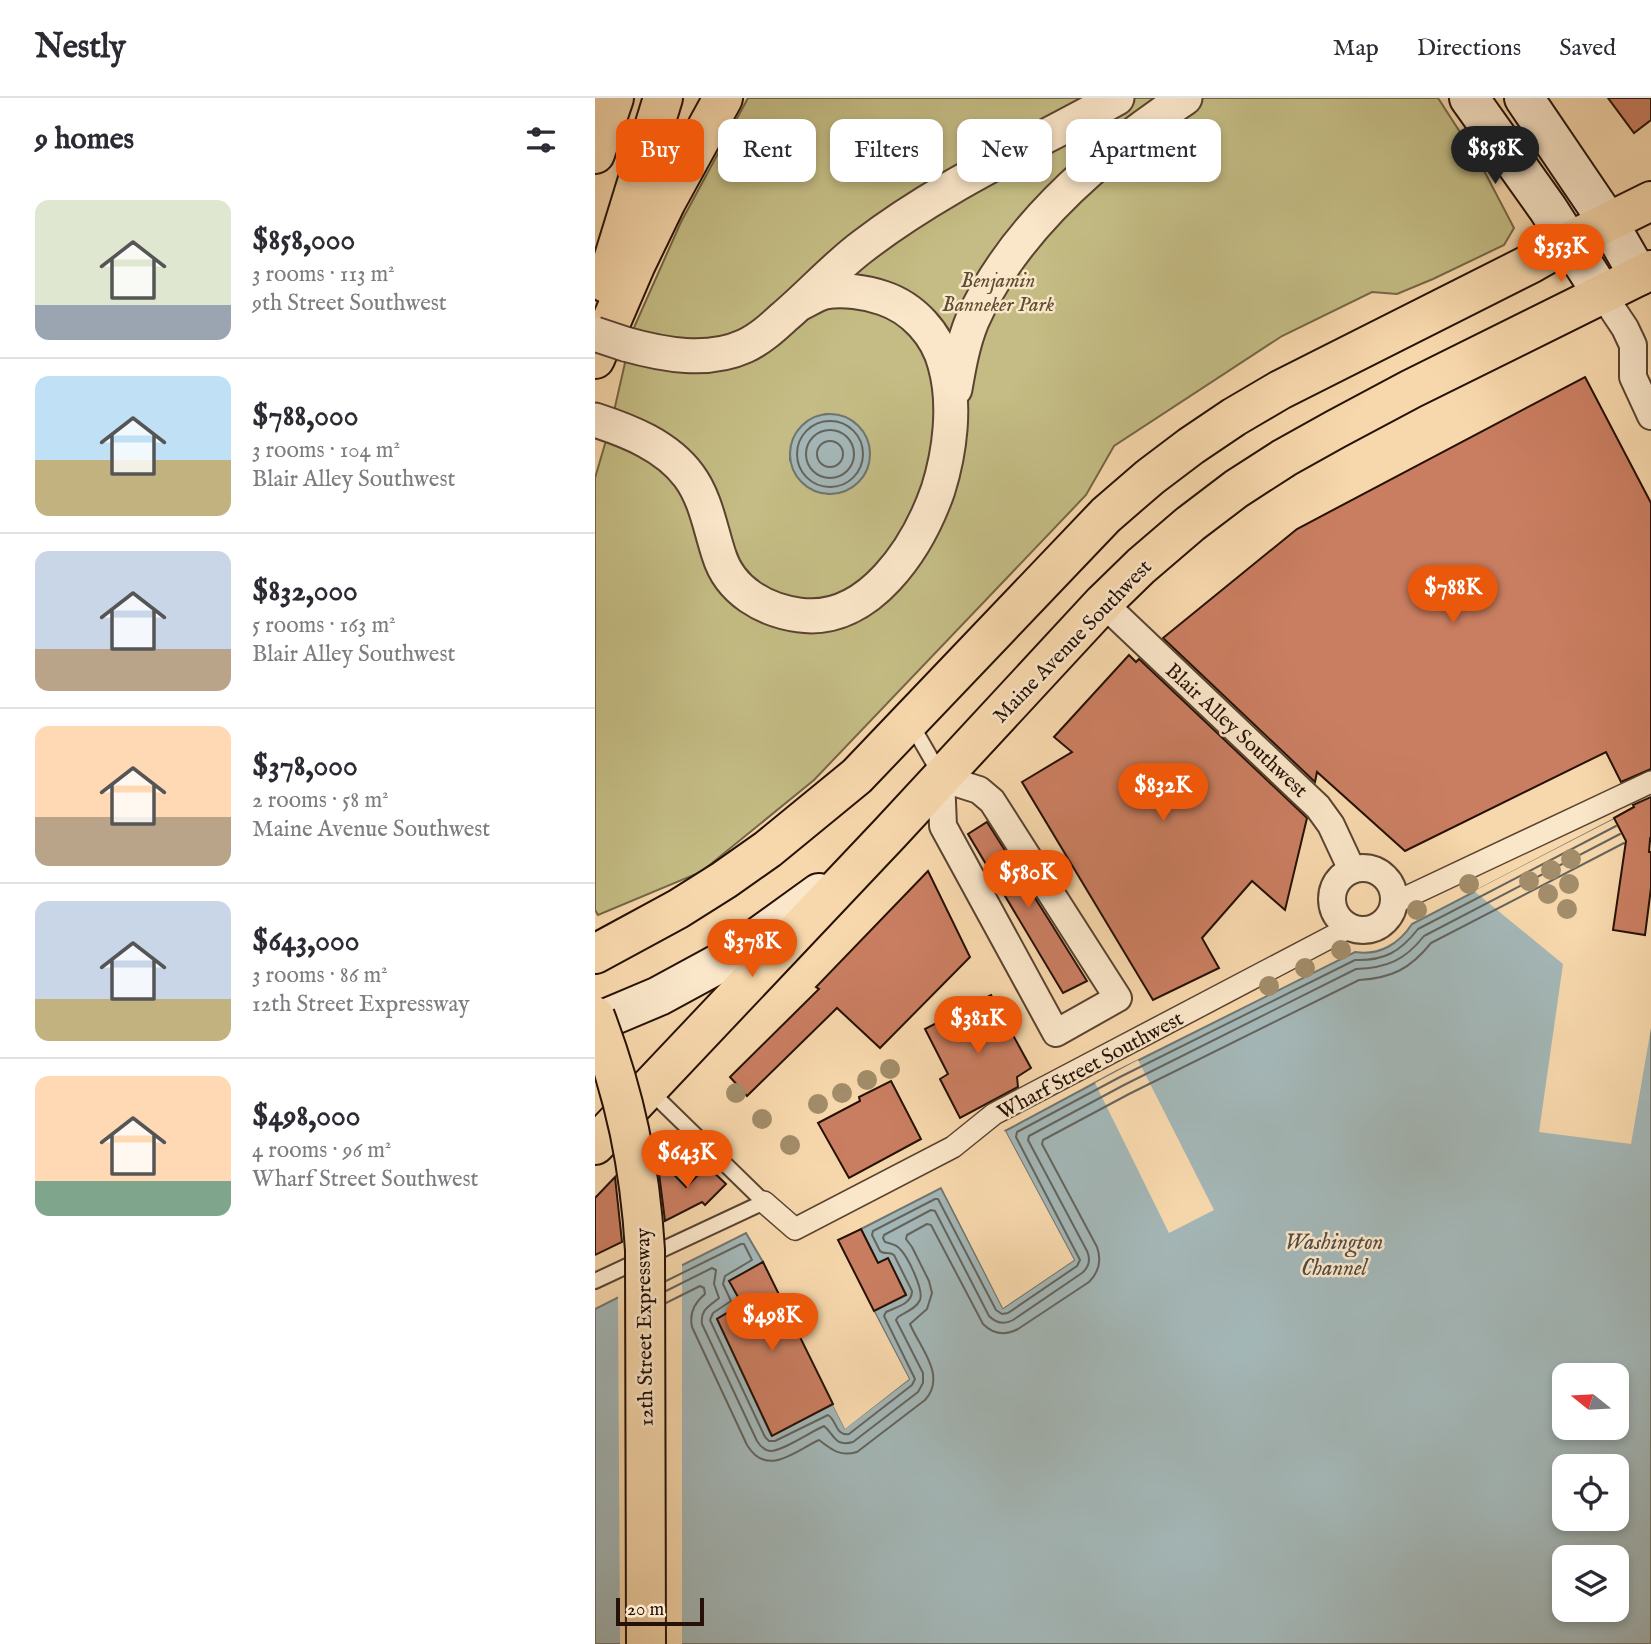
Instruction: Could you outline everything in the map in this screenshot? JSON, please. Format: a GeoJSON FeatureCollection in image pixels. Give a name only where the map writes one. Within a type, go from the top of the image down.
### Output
{"type":"FeatureCollection","features":[{"type":"Feature","properties":{"kind":"main road"},"geometry":{"type":"LineString","coordinates":[[595,155],[614,98]]}},
{"type":"Feature","properties":{"kind":"main road"},"geometry":{"type":"LineString","coordinates":[[595,319],[663,98]]}},
{"type":"Feature","properties":{"kind":"main road"},"geometry":{"type":"LineString","coordinates":[[605,345],[636,264],[666,202],[723,98]]}},
{"type":"Feature","properties":{"kind":"main road"},"geometry":{"type":"LineString","coordinates":[[1469,98],[1570,241],[1604,295]]}},
{"type":"Feature","properties":{"kind":"main road"},"geometry":{"type":"LineString","coordinates":[[1524,98],[1647,282]]}},
{"type":"Feature","properties":{"kind":"main road"},"geometry":{"type":"LineString","coordinates":[[595,954],[678,909],[724,880],[768,849],[856,776],[1106,515],[1191,446],[1234,416],[1280,390],[1651,201]]}},
{"type":"Feature","properties":{"kind":"main road","name":"Maine Avenue Southwest"},"geometry":{"type":"LineString","coordinates":[[595,1145],[1103,603],[1190,524],[1236,489],[1284,458],[1411,389],[1604,295],[1647,282]]}},
{"type":"Feature","properties":{"kind":"main road"},"geometry":{"type":"LineString","coordinates":[[595,1023],[659,996],[729,958],[866,858]]}},
{"type":"Feature","properties":{"kind":"main road","name":"12th Street Expressway"},"geometry":{"type":"LineString","coordinates":[[595,1016],[615,1072],[628,1124],[643,1212],[646,1644]]}},
{"type":"Feature","properties":{"kind":"street"},"geometry":{"type":"LineString","coordinates":[[605,345],[692,356],[727,353],[747,345],[763,336],[857,251],[928,201],[1117,98]]}},
{"type":"Feature","properties":{"kind":"street"},"geometry":{"type":"LineString","coordinates":[[950,412],[961,353],[972,322],[1004,264],[1049,211],[1102,160],[1185,98]]}},
{"type":"Feature","properties":{"kind":"street"},"geometry":{"type":"LineString","coordinates":[[598,421],[643,439],[664,452],[685,471],[707,513],[719,557],[728,574],[749,596],[764,606],[802,615],[840,612],[858,603],[873,592],[903,558],[928,514],[938,489],[949,441],[949,385],[945,364],[932,335],[920,321],[892,301],[876,295],[841,291],[824,292],[801,303]]}},
{"type":"Feature","properties":{"kind":"street"},"geometry":{"type":"LineString","coordinates":[[1604,295],[1633,345],[1633,376],[1651,416]]}},
{"type":"Feature","properties":{"kind":"street","name":"Blair Alley Southwest"},"geometry":{"type":"LineString","coordinates":[[1103,603],[1318,807],[1331,825],[1352,870]]}},
{"type":"Feature","properties":{"kind":"street"},"geometry":{"type":"LineString","coordinates":[[941,778],[979,790],[992,801],[1118,998],[1056,1033],[943,826],[941,778]]}},
{"type":"Feature","properties":{"kind":"street"},"geometry":{"type":"LineString","coordinates":[[1394,903],[1651,782]]}},
{"type":"Feature","properties":{"kind":"street"},"geometry":{"type":"LineString","coordinates":[[1367,868],[1384,876],[1392,888],[1394,903],[1389,917],[1378,926],[1364,930],[1350,927],[1337,916],[1332,898],[1338,881],[1352,870],[1367,868]]}},
{"type":"Feature","properties":{"kind":"street","name":"Wharf Street Southwest"},"geometry":{"type":"LineString","coordinates":[[764,1202],[795,1229],[953,1147],[994,1114],[1350,927]]}},
{"type":"Feature","properties":{"kind":"lane"},"geometry":{"type":"LineString","coordinates":[[909,721],[941,778]]}},
{"type":"Feature","properties":{"kind":"lane"},"geometry":{"type":"LineString","coordinates":[[595,1282],[764,1202],[648,1089]]}},
{"type":"Feature","properties":{"kind":"green space","name":"Benjamin Banneker Park"},"geometry":{"type":"Polygon","coordinates":[[[748,98],[1438,98],[1480,163],[1514,228],[1504,245],[1433,279],[1397,294],[1372,292],[1282,336],[1114,446],[1086,495],[814,780],[701,872],[598,915],[595,910],[595,478],[612,420],[632,332],[681,222],[718,154],[718,182],[816,182],[816,119],[737,119],[748,98]],[[826,414],[804,425],[795,436],[790,460],[828,494],[856,484],[867,469],[869,461],[860,430],[851,421],[826,414]]]}},
{"type":"Feature","properties":{"kind":"water"},"geometry":{"type":"Polygon","coordinates":[[[830,414],[845,417],[858,426],[867,439],[870,454],[867,469],[858,482],[845,491],[830,494],[815,491],[802,482],[793,469],[790,454],[793,439],[802,426],[815,417],[830,414]]]}},
{"type":"Feature","properties":{"kind":"water","name":"Washington Channel"},"geometry":{"type":"Polygon","coordinates":[[[1651,800],[1651,1644],[595,1644],[595,1309],[746,1233],[763,1262],[730,1281],[742,1304],[717,1319],[771,1435],[833,1404],[845,1428],[909,1379],[874,1311],[906,1294],[888,1259],[878,1263],[861,1229],[941,1188],[1003,1308],[1074,1260],[1005,1131],[1117,1071],[1355,952],[1380,950],[1401,937],[1412,924],[1651,800]]]}},
{"type":"Feature","properties":{"kind":"pier"},"geometry":{"type":"Polygon","coordinates":[[[1651,800],[1651,1028],[1631,1144],[1539,1132],[1563,964],[1474,891],[1651,800]]]}},
{"type":"Feature","properties":{"kind":"pier"},"geometry":{"type":"Polygon","coordinates":[[[1138,1060],[1214,1210],[1169,1233],[1095,1083],[1138,1060]]]}},
{"type":"Feature","properties":{"kind":"pier"},"geometry":{"type":"Polygon","coordinates":[[[1005,1131],[1074,1260],[1003,1308],[940,1184],[944,1186],[1004,1303],[1069,1259],[1002,1132],[1005,1131]]]}},
{"type":"Feature","properties":{"kind":"pier"},"geometry":{"type":"Polygon","coordinates":[[[682,1262],[682,1644],[620,1644],[618,1294],[682,1262]]]}},
{"type":"Feature","properties":{"kind":"pier"},"geometry":{"type":"Polygon","coordinates":[[[872,1308],[909,1379],[845,1429],[831,1401],[835,1402],[846,1423],[904,1378],[871,1312],[872,1308]]]}},
{"type":"Feature","properties":{"kind":"building"},"geometry":{"type":"Polygon","coordinates":[[[1608,98],[1651,98],[1651,120],[1634,133],[1608,98]]]}},
{"type":"Feature","properties":{"kind":"building"},"geometry":{"type":"Polygon","coordinates":[[[1585,377],[1651,503],[1651,769],[1621,782],[1606,752],[1405,851],[1317,772],[1315,782],[1163,638],[1297,529],[1585,377]]]}},
{"type":"Feature","properties":{"kind":"building"},"geometry":{"type":"Polygon","coordinates":[[[1129,655],[1136,662],[1139,659],[1307,818],[1285,910],[1252,881],[1202,938],[1219,968],[1153,1000],[1022,782],[1072,752],[1054,737],[1129,655]]]}},
{"type":"Feature","properties":{"kind":"building"},"geometry":{"type":"Polygon","coordinates":[[[1651,797],[1651,888],[1645,935],[1613,930],[1626,841],[1614,818],[1651,797]]]}},
{"type":"Feature","properties":{"kind":"building"},"geometry":{"type":"Polygon","coordinates":[[[987,822],[1087,981],[1063,993],[968,834],[987,822]]]}},
{"type":"Feature","properties":{"kind":"building"},"geometry":{"type":"Polygon","coordinates":[[[928,871],[970,957],[880,1048],[837,1008],[747,1096],[730,1077],[819,989],[816,987],[928,871]]]}},
{"type":"Feature","properties":{"kind":"building"},"geometry":{"type":"Polygon","coordinates":[[[991,995],[1031,1068],[1017,1077],[1018,1087],[960,1118],[940,1079],[948,1074],[925,1029],[991,995]]]}},
{"type":"Feature","properties":{"kind":"building"},"geometry":{"type":"Polygon","coordinates":[[[891,1081],[921,1139],[849,1178],[818,1123],[891,1081]]]}},
{"type":"Feature","properties":{"kind":"building"},"geometry":{"type":"Polygon","coordinates":[[[657,1157],[686,1187],[707,1166],[726,1184],[705,1205],[702,1202],[665,1221],[657,1157]]]}},
{"type":"Feature","properties":{"kind":"building"},"geometry":{"type":"Polygon","coordinates":[[[615,1177],[622,1242],[595,1255],[595,1198],[615,1177]]]}},
{"type":"Feature","properties":{"kind":"building"},"geometry":{"type":"Polygon","coordinates":[[[861,1229],[878,1263],[888,1258],[906,1295],[874,1311],[838,1240],[861,1229]]]}},
{"type":"Feature","properties":{"kind":"building"},"geometry":{"type":"Polygon","coordinates":[[[763,1262],[833,1404],[772,1436],[717,1319],[742,1304],[729,1281],[763,1262]]]}}]}
